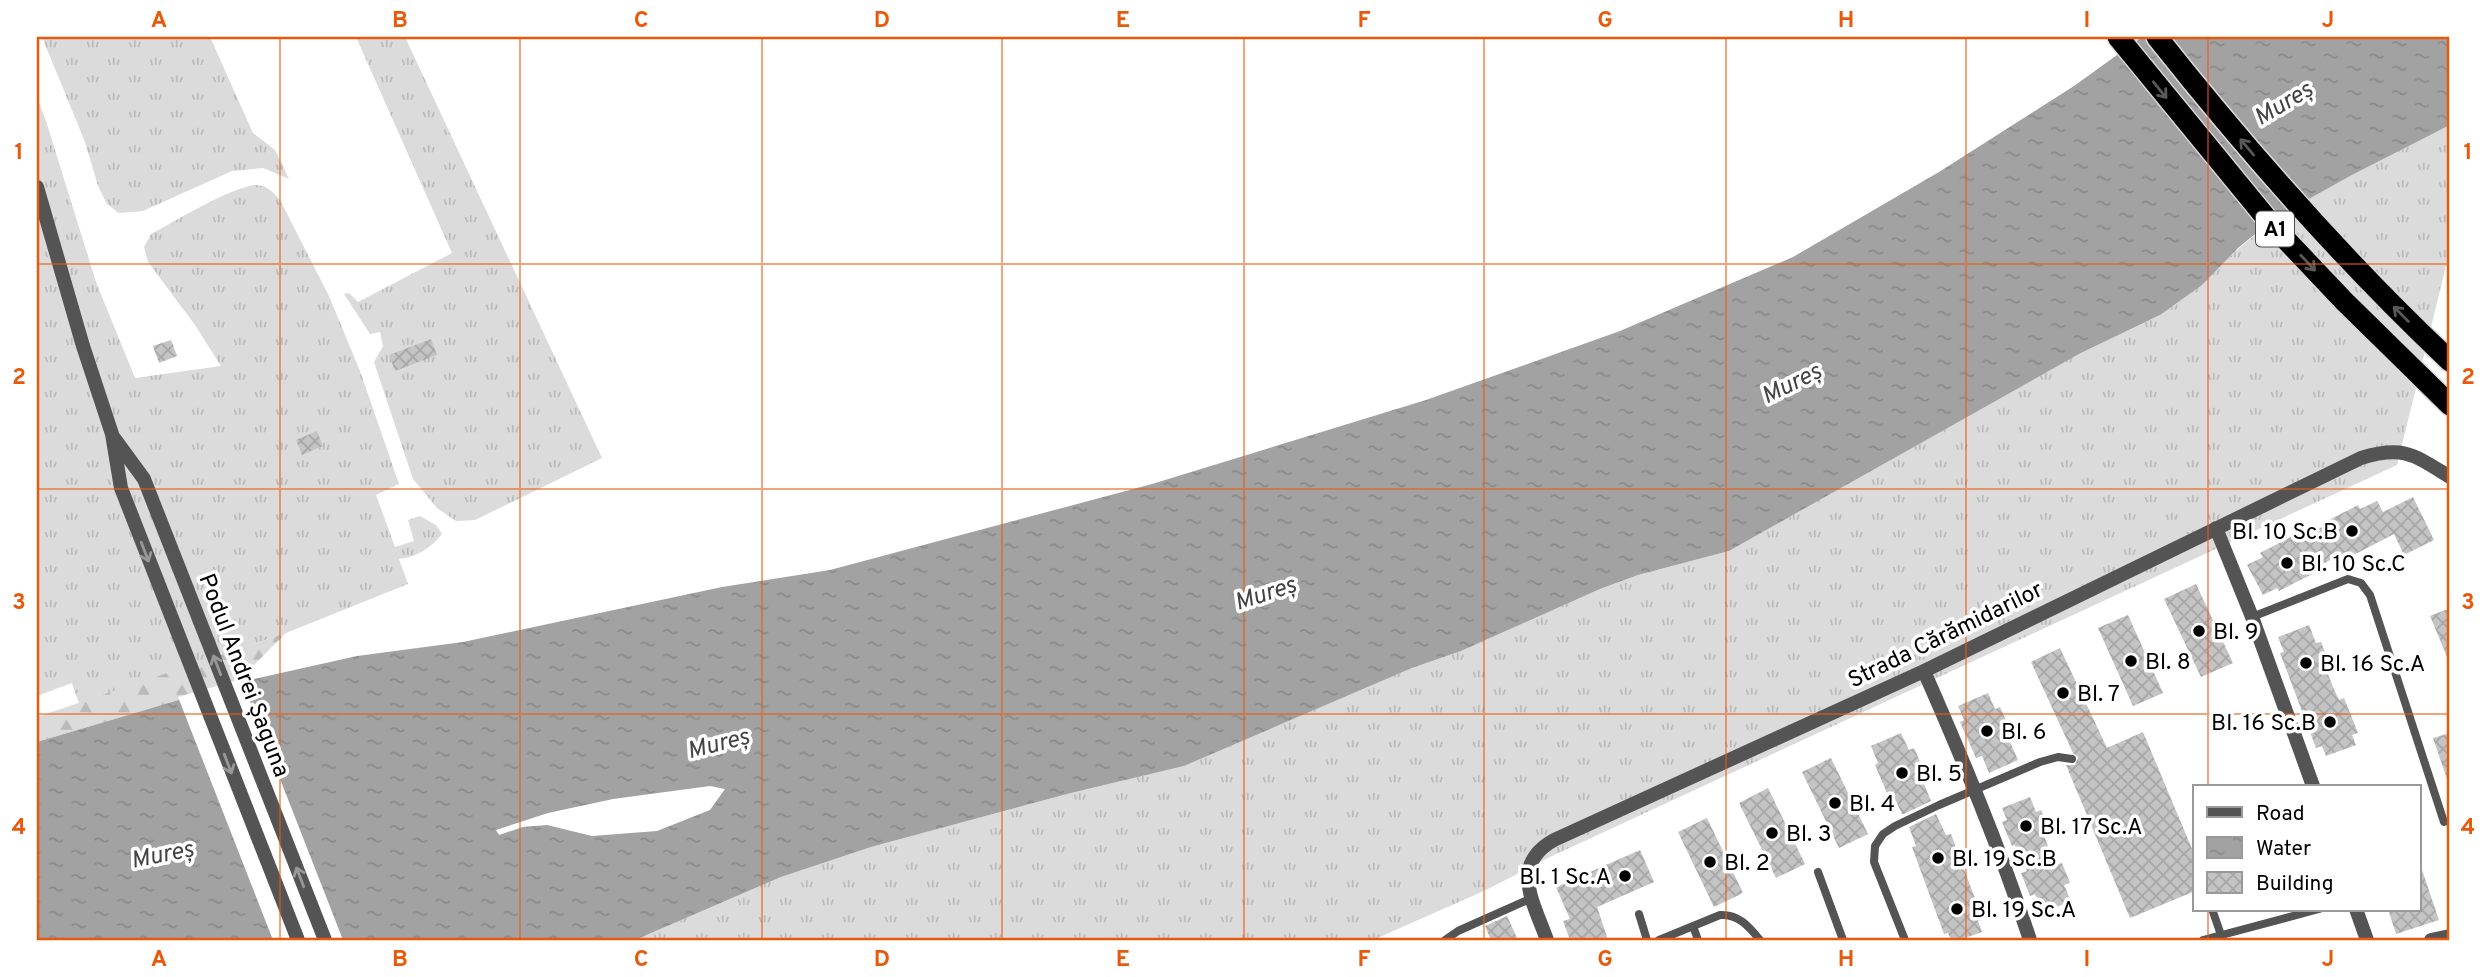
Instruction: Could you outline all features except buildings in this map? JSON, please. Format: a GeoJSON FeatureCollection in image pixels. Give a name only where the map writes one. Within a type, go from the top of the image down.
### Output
{"type":"FeatureCollection","features":[{"type":"Feature","properties":{"kind":"highway","name":"A1"},"geometry":{"type":"LineString","coordinates":[[2118,37],[2272,225],[2344,301],[2450,405]]}},
{"type":"Feature","properties":{"kind":"highway","name":"A1"},"geometry":{"type":"LineString","coordinates":[[2157,37],[2298,206],[2371,284],[2450,361]]}},
{"type":"Feature","properties":{"kind":"street","name":"Podul Andrei Șaguna"},"geometry":{"type":"LineString","coordinates":[[37,187],[111,434],[121,488],[298,940]]}},
{"type":"Feature","properties":{"kind":"street","name":"Podul Andrei Șaguna"},"geometry":{"type":"LineString","coordinates":[[111,434],[144,479],[325,940]]}},
{"type":"Feature","properties":{"kind":"street","name":"Strada Cărămidarilor"},"geometry":{"type":"LineString","coordinates":[[1532,898],[1527,878],[1530,862],[1543,846],[1554,840],[1924,671],[2361,458],[2384,451],[2413,455],[2450,477]]}},
{"type":"Feature","properties":{"kind":"street"},"geometry":{"type":"LineString","coordinates":[[2216,528],[2252,617],[2313,785]]}},
{"type":"Feature","properties":{"kind":"street"},"geometry":{"type":"LineString","coordinates":[[1924,671],[2005,864],[2029,940]]}},
{"type":"Feature","properties":{"kind":"street"},"geometry":{"type":"LineString","coordinates":[[1532,898],[1547,940]]}},
{"type":"Feature","properties":{"kind":"street"},"geometry":{"type":"LineString","coordinates":[[2357,911],[2367,940]]}},
{"type":"Feature","properties":{"kind":"street"},"geometry":{"type":"LineString","coordinates":[[2431,940],[2450,936]]}},
{"type":"Feature","properties":{"kind":"lane"},"geometry":{"type":"LineString","coordinates":[[2252,617],[2348,579],[2361,583],[2370,596],[2444,822]]}},
{"type":"Feature","properties":{"kind":"lane"},"geometry":{"type":"LineString","coordinates":[[1905,940],[1874,862],[1875,846],[1883,835],[1895,826],[1975,788],[2040,762],[2059,757],[2072,759]]}},
{"type":"Feature","properties":{"kind":"lane"},"geometry":{"type":"LineString","coordinates":[[1818,872],[1843,940]]}},
{"type":"Feature","properties":{"kind":"lane"},"geometry":{"type":"LineString","coordinates":[[1445,940],[1458,931],[1532,898]]}},
{"type":"Feature","properties":{"kind":"lane"},"geometry":{"type":"LineString","coordinates":[[2213,911],[2221,935]]}},
{"type":"Feature","properties":{"kind":"lane"},"geometry":{"type":"LineString","coordinates":[[2203,940],[2311,911]]}},
{"type":"Feature","properties":{"kind":"lane"},"geometry":{"type":"LineString","coordinates":[[1639,914],[1647,940]]}},
{"type":"Feature","properties":{"kind":"lane"},"geometry":{"type":"LineString","coordinates":[[1659,940],[1720,915],[1729,914],[1739,918],[1760,940]]}},
{"type":"Feature","properties":{"kind":"lane"},"geometry":{"type":"LineString","coordinates":[[1693,926],[1698,940]]}},
{"type":"Feature","properties":{"kind":"green space"},"geometry":{"type":"Polygon","coordinates":[[[42,37],[210,37],[253,133],[275,150],[289,179],[263,168],[232,171],[143,211],[119,213],[107,204],[98,186],[85,142],[42,37]]]}},
{"type":"Feature","properties":{"kind":"green space"},"geometry":{"type":"Polygon","coordinates":[[[356,37],[405,37],[602,458],[475,520],[456,521],[437,508],[413,479],[374,362],[383,346],[380,332],[370,334],[344,294],[349,293],[358,302],[452,253],[356,37]]]}},
{"type":"Feature","properties":{"kind":"green space"},"geometry":{"type":"Polygon","coordinates":[[[37,97],[96,282],[135,378],[221,366],[195,325],[148,262],[144,247],[151,234],[219,197],[247,187],[264,187],[280,200],[329,296],[360,371],[399,484],[376,495],[395,547],[414,541],[408,520],[420,516],[436,525],[442,534],[423,551],[399,559],[408,584],[286,633],[79,704],[72,683],[37,696],[37,97]]]}},
{"type":"Feature","properties":{"kind":"green space"},"geometry":{"type":"Polygon","coordinates":[[[2450,125],[2450,250],[2397,465],[1550,857],[1486,890],[1373,940],[635,940],[781,877],[871,847],[1071,793],[1184,766],[1412,668],[1461,651],[1600,589],[1638,575],[1729,551],[2081,353],[2160,315],[2275,218],[2450,125]]]}},
{"type":"Feature","properties":{"kind":"green space"},"geometry":{"type":"Polygon","coordinates":[[[286,633],[236,683],[37,742],[37,717],[286,633]]]}},
{"type":"Feature","properties":{"kind":"water","name":"Mureș"},"geometry":{"type":"Polygon","coordinates":[[[2142,37],[2450,37],[2450,125],[2275,218],[2238,248],[2202,285],[2160,315],[2081,353],[1729,551],[1638,575],[1600,589],[1461,651],[1412,668],[1184,766],[1071,793],[871,847],[781,877],[635,940],[37,940],[37,742],[236,683],[357,656],[463,642],[722,587],[830,570],[1152,484],[1426,400],[1620,331],[1793,257],[1939,172],[2074,86],[2142,37]],[[710,786],[613,799],[548,813],[496,830],[499,835],[523,827],[547,825],[592,836],[657,831],[710,810],[725,789],[710,786]]]}},
{"type":"Feature","properties":{"kind":"pier"},"geometry":{"type":"Polygon","coordinates":[[[241,679],[343,940],[273,940],[178,697],[241,679]]]}},
{"type":"Feature","properties":{"kind":"place","name":"Bl. 10 Sc.B"},"geometry":{"type":"Point","coordinates":[2352,531]}},
{"type":"Feature","properties":{"kind":"place","name":"Bl. 10 Sc.C"},"geometry":{"type":"Point","coordinates":[2287,563]}},
{"type":"Feature","properties":{"kind":"place","name":"Bl. 9"},"geometry":{"type":"Point","coordinates":[2199,631]}},
{"type":"Feature","properties":{"kind":"place","name":"Bl. 8"},"geometry":{"type":"Point","coordinates":[2131,661]}},
{"type":"Feature","properties":{"kind":"place","name":"Bl. 16 Sc.A"},"geometry":{"type":"Point","coordinates":[2306,663]}},
{"type":"Feature","properties":{"kind":"place","name":"Bl. 7"},"geometry":{"type":"Point","coordinates":[2063,693]}},
{"type":"Feature","properties":{"kind":"place","name":"Bl. 16 Sc.B"},"geometry":{"type":"Point","coordinates":[2330,722]}},
{"type":"Feature","properties":{"kind":"place","name":"Bl. 6"},"geometry":{"type":"Point","coordinates":[1987,731]}},
{"type":"Feature","properties":{"kind":"place","name":"Bl. 5"},"geometry":{"type":"Point","coordinates":[1902,773]}},
{"type":"Feature","properties":{"kind":"place","name":"Bl. 4"},"geometry":{"type":"Point","coordinates":[1835,803]}},
{"type":"Feature","properties":{"kind":"place","name":"Bl. 17 Sc.A"},"geometry":{"type":"Point","coordinates":[2026,826]}},
{"type":"Feature","properties":{"kind":"place","name":"Bl. 3"},"geometry":{"type":"Point","coordinates":[1772,833]}},
{"type":"Feature","properties":{"kind":"place","name":"Bl. 19 Sc.B"},"geometry":{"type":"Point","coordinates":[1938,858]}},
{"type":"Feature","properties":{"kind":"place","name":"Bl. 2"},"geometry":{"type":"Point","coordinates":[1710,862]}},
{"type":"Feature","properties":{"kind":"place","name":"Bl. 1 Sc.A"},"geometry":{"type":"Point","coordinates":[1625,876]}},
{"type":"Feature","properties":{"kind":"place","name":"Bl. 19 Sc.A"},"geometry":{"type":"Point","coordinates":[1957,909]}}]}
